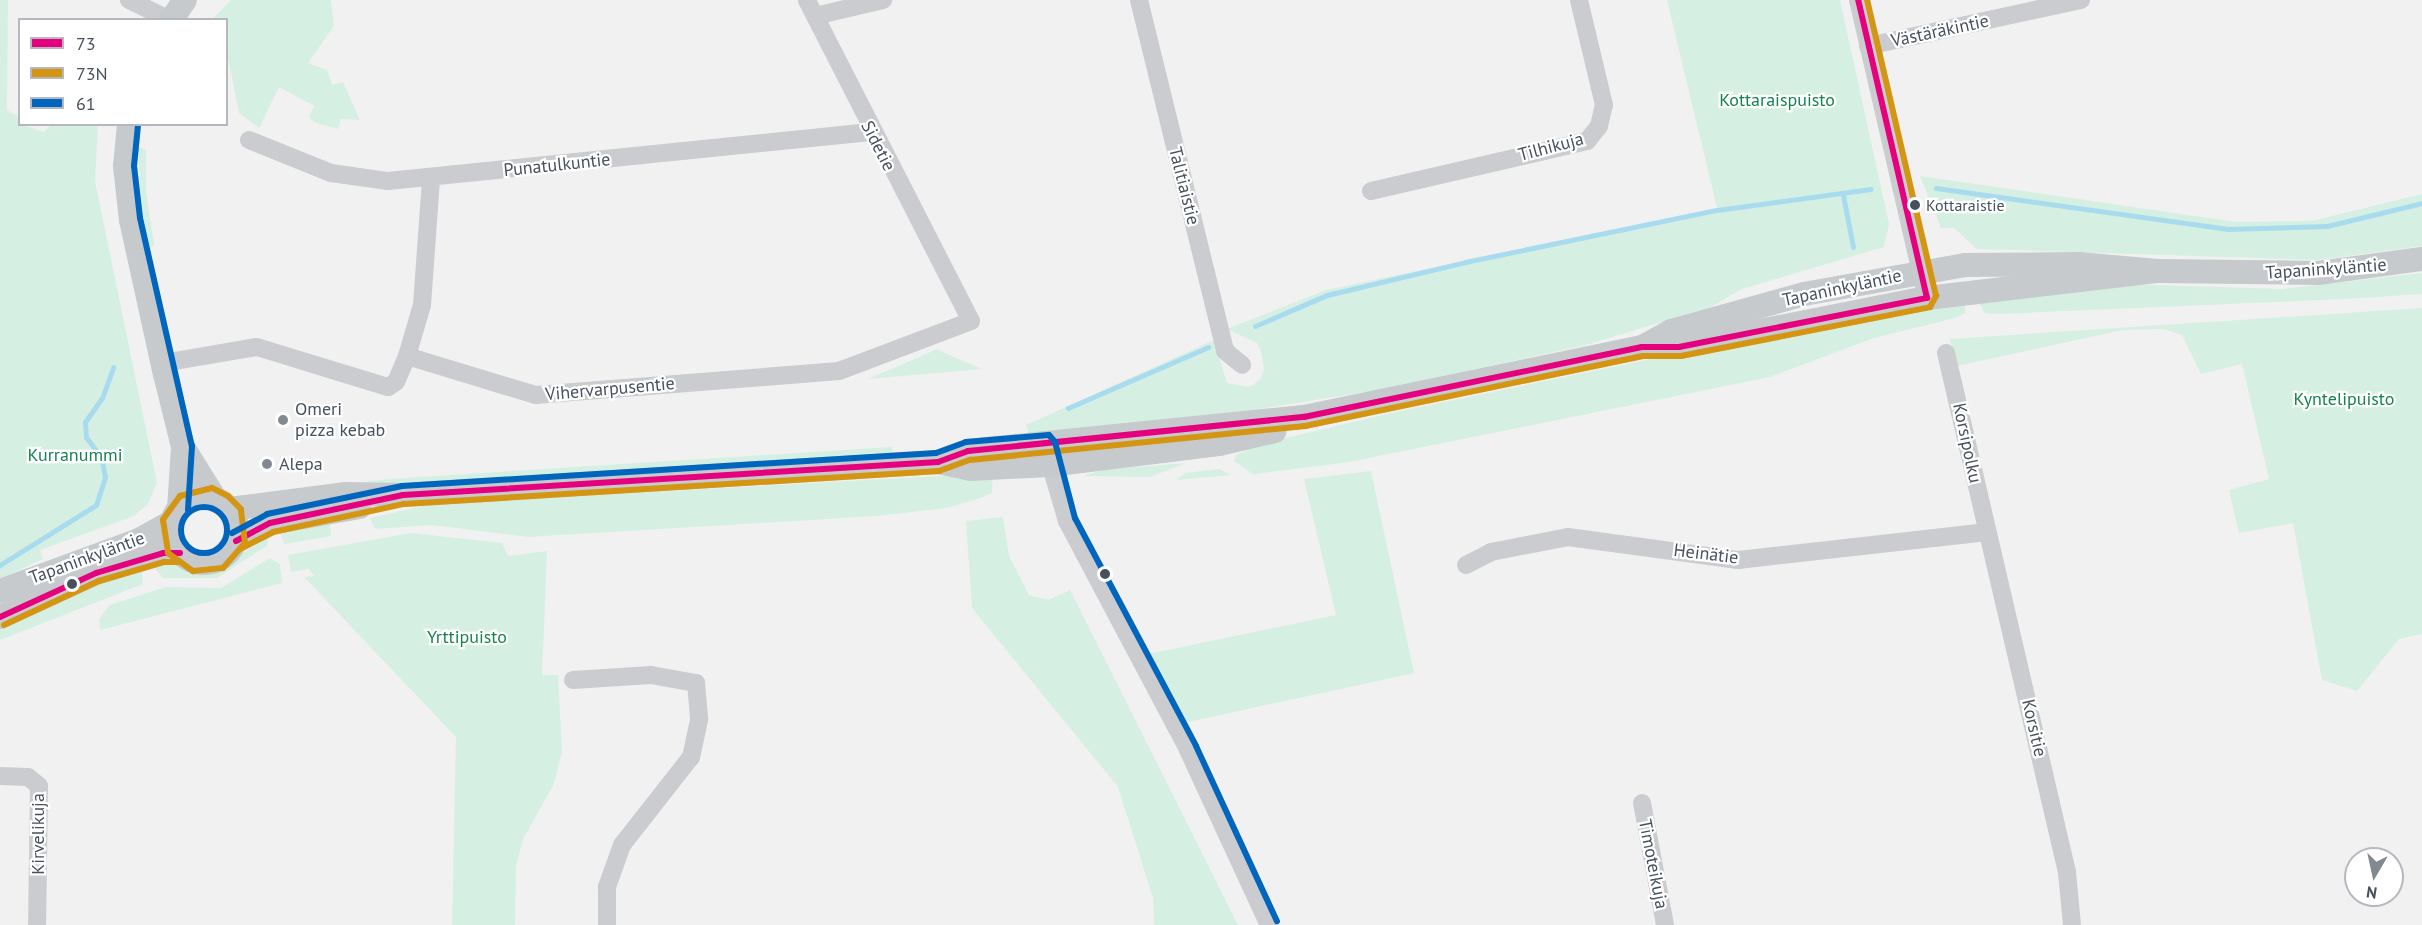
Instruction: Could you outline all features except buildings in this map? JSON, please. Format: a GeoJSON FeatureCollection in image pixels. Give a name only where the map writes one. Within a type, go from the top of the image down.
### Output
{"type":"FeatureCollection","features":[{"type":"Feature","properties":{"kind":"main road"},"geometry":{"type":"LineString","coordinates":[[172,18],[185,0]]}},
{"type":"Feature","properties":{"kind":"main road"},"geometry":{"type":"LineString","coordinates":[[129,126],[125,166],[129,210],[183,447],[171,536],[180,554],[195,562],[211,563],[226,555],[236,541],[237,528],[183,447]]}},
{"type":"Feature","properties":{"kind":"main road","name":"Tapaninkyläntie"},"geometry":{"type":"LineString","coordinates":[[1642,347],[1671,331],[1793,297],[1922,271],[2021,263],[2158,272],[2318,273],[2422,259]]}},
{"type":"Feature","properties":{"kind":"main road","name":"Tapaninkyläntie"},"geometry":{"type":"LineString","coordinates":[[223,504],[346,494],[403,495],[938,462],[968,451],[1048,455],[1280,416],[1304,417],[1642,347],[1679,347],[1926,298],[2158,272]]}},
{"type":"Feature","properties":{"kind":"main road","name":"Tapaninkyläntie"},"geometry":{"type":"LineString","coordinates":[[236,541],[270,523],[403,495]]}},
{"type":"Feature","properties":{"kind":"main road"},"geometry":{"type":"LineString","coordinates":[[175,516],[192,500],[223,504]]}},
{"type":"Feature","properties":{"kind":"main road","name":"Tapaninkyläntie"},"geometry":{"type":"LineString","coordinates":[[0,591],[139,540],[175,516]]}},
{"type":"Feature","properties":{"kind":"main road","name":"Tapaninkyläntie"},"geometry":{"type":"LineString","coordinates":[[0,617],[96,573],[153,556],[180,554]]}},
{"type":"Feature","properties":{"kind":"street"},"geometry":{"type":"LineString","coordinates":[[129,0],[167,18]]}},
{"type":"Feature","properties":{"kind":"street"},"geometry":{"type":"LineString","coordinates":[[811,8],[883,0]]}},
{"type":"Feature","properties":{"kind":"street","name":"Talitiaistie"},"geometry":{"type":"LineString","coordinates":[[1139,0],[1225,351],[1242,364]]}},
{"type":"Feature","properties":{"kind":"street","name":"Tilhikuja"},"geometry":{"type":"LineString","coordinates":[[1371,191],[1587,141],[1599,126],[1604,105],[1579,0]]}},
{"type":"Feature","properties":{"kind":"street"},"geometry":{"type":"LineString","coordinates":[[1858,0],[1922,271],[1926,298]]}},
{"type":"Feature","properties":{"kind":"street","name":"Västäräkintie"},"geometry":{"type":"LineString","coordinates":[[1868,46],[2081,0]]}},
{"type":"Feature","properties":{"kind":"street","name":"Sidetie"},"geometry":{"type":"LineString","coordinates":[[811,8],[871,132],[971,321]]}},
{"type":"Feature","properties":{"kind":"street","name":"Punatulkuntie"},"geometry":{"type":"LineString","coordinates":[[249,140],[331,173],[388,180],[431,178],[871,132]]}},
{"type":"Feature","properties":{"kind":"street"},"geometry":{"type":"LineString","coordinates":[[163,363],[257,347],[388,387],[396,381],[407,357],[422,305],[431,178]]}},
{"type":"Feature","properties":{"kind":"street","name":"Vihervarpusentie"},"geometry":{"type":"LineString","coordinates":[[407,357],[535,395],[839,371],[971,321]]}},
{"type":"Feature","properties":{"kind":"street","name":"Korsipolku"},"geometry":{"type":"LineString","coordinates":[[1946,353],[1987,532]]}},
{"type":"Feature","properties":{"kind":"street"},"geometry":{"type":"LineString","coordinates":[[1048,455],[1066,520],[1188,750],[1269,925]]}},
{"type":"Feature","properties":{"kind":"street","name":"Heinätie"},"geometry":{"type":"LineString","coordinates":[[1466,565],[1491,552],[1568,537],[1738,560],[1987,532]]}},
{"type":"Feature","properties":{"kind":"street","name":"Korsitie"},"geometry":{"type":"LineString","coordinates":[[1987,532],[2067,872],[2072,925]]}},
{"type":"Feature","properties":{"kind":"street"},"geometry":{"type":"LineString","coordinates":[[573,680],[651,675],[696,683],[699,720],[691,757],[622,845],[607,887],[607,925]]}},
{"type":"Feature","properties":{"kind":"street","name":"Kirvelikuja"},"geometry":{"type":"LineString","coordinates":[[0,776],[28,777],[39,786],[37,925]]}},
{"type":"Feature","properties":{"kind":"street","name":"Timoteikuja"},"geometry":{"type":"LineString","coordinates":[[1642,803],[1665,925]]}},
{"type":"Feature","properties":{"kind":"green space","name":"Kurranummi"},"geometry":{"type":"Polygon","coordinates":[[[0,0],[8,0],[7,110],[18,116],[18,126],[44,132],[50,126],[98,126],[95,181],[157,483],[147,505],[134,516],[40,550],[43,559],[0,579],[0,0]]]}},
{"type":"Feature","properties":{"kind":"green space"},"geometry":{"type":"Polygon","coordinates":[[[231,0],[331,0],[334,26],[308,63],[327,70],[332,85],[343,82],[360,120],[341,119],[338,129],[314,122],[309,117],[314,106],[279,87],[259,128],[239,113],[228,58],[228,18],[214,18],[231,0]]]}},
{"type":"Feature","properties":{"kind":"green space","name":"Kottaraispuisto"},"geometry":{"type":"Polygon","coordinates":[[[1667,0],[1840,0],[1889,224],[1884,247],[1742,289],[1711,307],[1586,345],[1378,390],[1215,416],[1030,438],[1026,425],[1214,340],[1227,383],[1249,387],[1260,380],[1264,369],[1261,352],[1257,343],[1227,329],[1326,290],[1717,208],[1667,0]]]}},
{"type":"Feature","properties":{"kind":"green space"},"geometry":{"type":"Polygon","coordinates":[[[138,146],[146,150],[146,192],[154,245],[150,248],[142,220],[138,146]]]}},
{"type":"Feature","properties":{"kind":"green space"},"geometry":{"type":"Polygon","coordinates":[[[1920,176],[2236,222],[2312,221],[2422,194],[2422,246],[2317,260],[1977,249],[1954,228],[1941,228],[1920,176]]]}},
{"type":"Feature","properties":{"kind":"green space"},"geometry":{"type":"Polygon","coordinates":[[[2422,273],[2422,294],[1997,314],[1985,313],[1980,305],[1981,299],[2124,284],[2282,289],[2422,273]]]}},
{"type":"Feature","properties":{"kind":"green space"},"geometry":{"type":"Polygon","coordinates":[[[1965,301],[1965,313],[1955,318],[1874,338],[1770,377],[1349,462],[1253,474],[1234,461],[1236,455],[1269,442],[1386,414],[1699,349],[1965,301]]]}},
{"type":"Feature","properties":{"kind":"green space","name":"Kyntelipuisto"},"geometry":{"type":"Polygon","coordinates":[[[2422,308],[2422,634],[2399,639],[2357,691],[2322,680],[2293,523],[2239,533],[2229,490],[2269,479],[2242,364],[2201,374],[2182,335],[2164,329],[2123,330],[1957,366],[1950,339],[2422,308]]]}},
{"type":"Feature","properties":{"kind":"green space"},"geometry":{"type":"Polygon","coordinates":[[[935,350],[982,369],[868,379],[935,350]]]}},
{"type":"Feature","properties":{"kind":"green space"},"geometry":{"type":"Polygon","coordinates":[[[892,447],[893,455],[367,487],[367,481],[419,477],[892,447]]]}},
{"type":"Feature","properties":{"kind":"green space"},"geometry":{"type":"Polygon","coordinates":[[[1186,463],[1150,477],[1084,476],[1102,470],[1186,463]]]}},
{"type":"Feature","properties":{"kind":"green space"},"geometry":{"type":"Polygon","coordinates":[[[1220,469],[1230,475],[1175,480],[1186,473],[1220,469]]]}},
{"type":"Feature","properties":{"kind":"green space"},"geometry":{"type":"Polygon","coordinates":[[[1371,471],[1414,673],[1183,723],[1148,654],[1336,615],[1304,479],[1371,471]]]}},
{"type":"Feature","properties":{"kind":"green space"},"geometry":{"type":"Polygon","coordinates":[[[993,473],[992,493],[981,498],[946,508],[876,516],[528,537],[431,525],[375,529],[370,518],[432,504],[993,473]]]}},
{"type":"Feature","properties":{"kind":"green space"},"geometry":{"type":"Polygon","coordinates":[[[1003,517],[1009,556],[1029,595],[1048,600],[1070,590],[1238,925],[1154,925],[1153,898],[1118,787],[972,608],[966,521],[1003,517]]]}},
{"type":"Feature","properties":{"kind":"green space"},"geometry":{"type":"Polygon","coordinates":[[[330,524],[331,536],[285,544],[277,527],[330,524]]]}},
{"type":"Feature","properties":{"kind":"green space","name":"Yrttipuisto"},"geometry":{"type":"Polygon","coordinates":[[[411,533],[502,543],[508,556],[547,551],[542,675],[558,675],[562,752],[553,786],[523,839],[516,866],[515,925],[452,925],[456,737],[304,577],[314,576],[309,569],[291,572],[288,555],[411,533]]]}},
{"type":"Feature","properties":{"kind":"green space"},"geometry":{"type":"Polygon","coordinates":[[[268,537],[267,546],[217,578],[163,578],[154,567],[176,563],[196,571],[216,570],[268,537]]]}},
{"type":"Feature","properties":{"kind":"green space"},"geometry":{"type":"Polygon","coordinates":[[[270,558],[280,564],[282,583],[100,630],[99,619],[110,605],[166,587],[221,588],[270,558]]]}},
{"type":"Feature","properties":{"kind":"green space"},"geometry":{"type":"Polygon","coordinates":[[[141,563],[143,584],[0,640],[0,622],[141,563]]]}},
{"type":"Feature","properties":{"kind":"waterway"},"geometry":{"type":"LineString","coordinates":[[1936,188],[2228,229],[2327,226],[2422,203]]}},
{"type":"Feature","properties":{"kind":"waterway"},"geometry":{"type":"LineString","coordinates":[[1255,326],[1327,295],[1465,262],[1717,210],[1871,189]]}},
{"type":"Feature","properties":{"kind":"waterway"},"geometry":{"type":"LineString","coordinates":[[1843,195],[1853,247]]}},
{"type":"Feature","properties":{"kind":"waterway"},"geometry":{"type":"LineString","coordinates":[[1068,408],[1208,347]]}},
{"type":"Feature","properties":{"kind":"waterway"},"geometry":{"type":"LineString","coordinates":[[0,565],[96,505],[105,477],[101,457],[86,437],[85,422],[102,398],[113,367]]}},
{"type":"Feature","properties":{"kind":"transit line","name":"73"},"geometry":{"type":"LineString","coordinates":[[236,541],[270,523],[403,495],[938,462],[968,451],[1304,417],[1642,347],[1679,347],[1927,298],[1858,0]]}},
{"type":"Feature","properties":{"kind":"transit line","name":"73N"},"geometry":{"type":"LineString","coordinates":[[240,549],[273,532],[404,504],[939,471],[970,460],[1305,426],[1643,356],[1681,356],[1930,307],[1936,296],[1867,0]]}},
{"type":"Feature","properties":{"kind":"transit line","name":"61"},"geometry":{"type":"LineString","coordinates":[[138,126],[134,166],[140,218],[192,446],[188,510]]}},
{"type":"Feature","properties":{"kind":"transit line","name":"61"},"geometry":{"type":"LineString","coordinates":[[232,533],[267,514],[402,486],[936,453],[966,442],[1049,435],[1055,442],[1075,518],[1196,746],[1277,921]]}},
{"type":"Feature","properties":{"kind":"transit line","name":"73N"},"geometry":{"type":"LineString","coordinates":[[163,519],[180,496],[212,488],[228,496],[241,509],[245,543],[223,568],[193,571],[168,553],[163,520]]}},
{"type":"Feature","properties":{"kind":"transit line","name":"61"},"geometry":{"type":"LineString","coordinates":[[204,507],[220,514],[227,530],[220,546],[204,553],[188,546],[181,530],[188,514],[204,507]]}},
{"type":"Feature","properties":{"kind":"transit line","name":"73"},"geometry":{"type":"LineString","coordinates":[[0,617],[96,573],[163,553],[180,553]]}},
{"type":"Feature","properties":{"kind":"transit line","name":"73N"},"geometry":{"type":"LineString","coordinates":[[4,625],[99,581],[164,562],[180,562]]}},
{"type":"Feature","properties":{"kind":"place","name":"Kottaraistie"},"geometry":{"type":"Point","coordinates":[1915,205]}},
{"type":"Feature","properties":{"kind":"place","name":"Omeri pizza kebab"},"geometry":{"type":"Point","coordinates":[283,420]}},
{"type":"Feature","properties":{"kind":"place","name":"Alepa"},"geometry":{"type":"Point","coordinates":[267,464]}}]}
